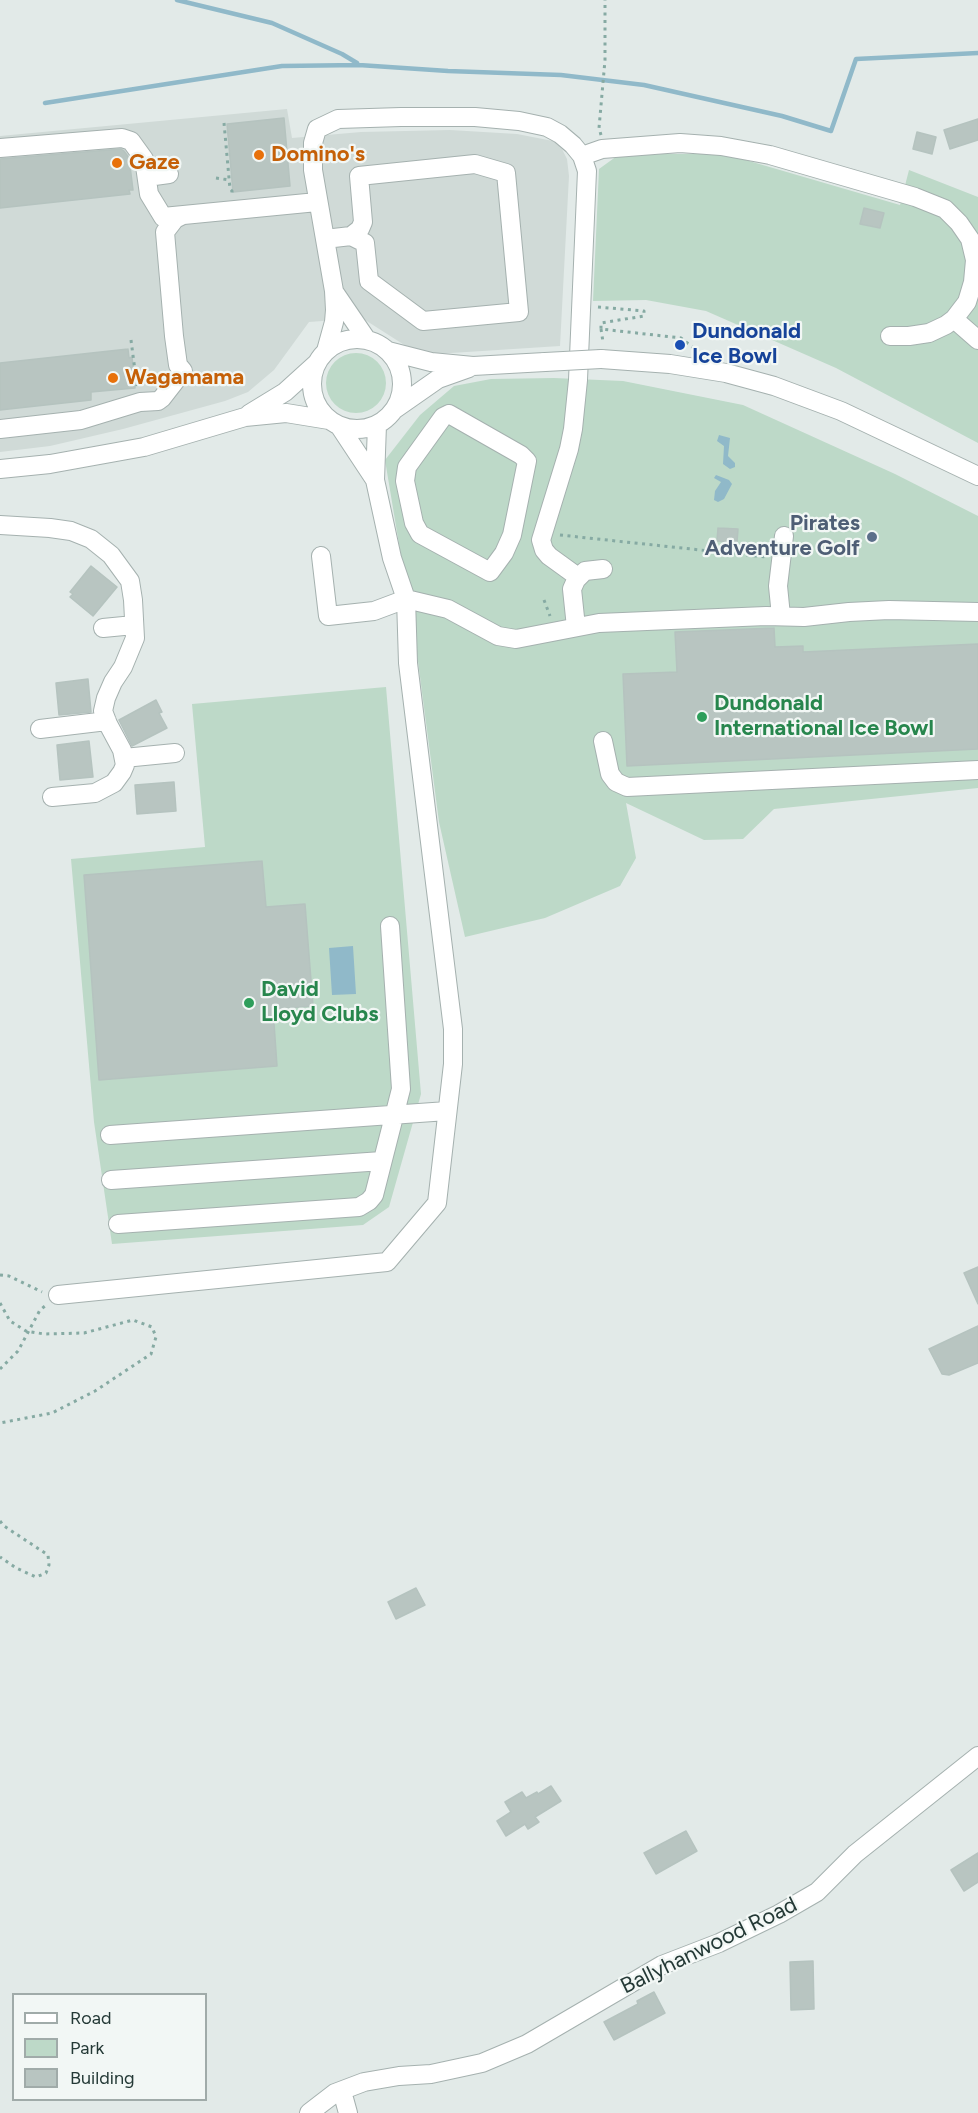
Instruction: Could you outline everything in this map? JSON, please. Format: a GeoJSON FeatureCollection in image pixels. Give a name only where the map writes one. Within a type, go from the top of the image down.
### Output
{"type":"FeatureCollection","features":[{"type":"Feature","properties":{"kind":"street"},"geometry":{"type":"LineString","coordinates":[[375,480],[335,423],[319,408],[313,396],[313,375],[334,322],[334,291],[313,170],[317,129],[338,119],[465,117],[519,121],[548,127],[560,134],[582,156],[587,171],[590,307],[569,449],[541,540],[549,556],[578,577]]}},
{"type":"Feature","properties":{"kind":"street"},"geometry":{"type":"LineString","coordinates":[[0,148],[122,138],[131,141],[144,159],[149,194],[163,217],[317,202]]}},
{"type":"Feature","properties":{"kind":"street"},"geometry":{"type":"LineString","coordinates":[[582,156],[602,149],[680,143],[721,146],[770,155],[915,197],[945,209],[970,239],[975,260],[973,282],[967,302],[954,319],[929,333],[890,336]]}},
{"type":"Feature","properties":{"kind":"street"},"geometry":{"type":"LineString","coordinates":[[475,164],[506,173],[519,312],[423,321],[369,281],[360,234],[359,176],[475,164]]}},
{"type":"Feature","properties":{"kind":"street"},"geometry":{"type":"LineString","coordinates":[[147,177],[169,174]]}},
{"type":"Feature","properties":{"kind":"street"},"geometry":{"type":"LineString","coordinates":[[0,429],[81,420],[140,402],[162,399],[183,371],[178,365],[174,336],[165,232],[175,219],[181,216]]}},
{"type":"Feature","properties":{"kind":"street"},"geometry":{"type":"LineString","coordinates":[[325,239],[360,234]]}},
{"type":"Feature","properties":{"kind":"street"},"geometry":{"type":"LineString","coordinates":[[334,291],[367,340]]}},
{"type":"Feature","properties":{"kind":"street"},"geometry":{"type":"LineString","coordinates":[[954,319],[978,340]]}},
{"type":"Feature","properties":{"kind":"street"},"geometry":{"type":"LineString","coordinates":[[245,417],[285,392],[336,344],[347,340],[367,340],[382,346],[399,366],[402,377],[401,397],[395,409]]}},
{"type":"Feature","properties":{"kind":"street"},"geometry":{"type":"LineString","coordinates":[[388,351],[431,362],[473,366],[601,359],[670,364],[726,373],[774,386],[841,411],[978,476]]}},
{"type":"Feature","properties":{"kind":"street"},"geometry":{"type":"LineString","coordinates":[[0,469],[50,464],[144,447],[245,417],[286,413],[362,430],[386,419],[395,409],[438,379],[473,366]]}},
{"type":"Feature","properties":{"kind":"street"},"geometry":{"type":"LineString","coordinates":[[449,414],[521,455],[527,461],[514,526],[504,553],[490,572],[420,534],[414,523],[405,482],[407,467],[443,417],[449,414]]}},
{"type":"Feature","properties":{"kind":"street"},"geometry":{"type":"LineString","coordinates":[[58,1295],[387,1262],[436,1203],[453,1064],[453,1029],[408,663],[406,599],[392,558],[375,480],[377,425]]}},
{"type":"Feature","properties":{"kind":"street"},"geometry":{"type":"LineString","coordinates":[[514,526],[545,524]]}},
{"type":"Feature","properties":{"kind":"street"},"geometry":{"type":"LineString","coordinates":[[0,525],[71,531],[91,539],[111,555],[130,581],[135,638],[106,698],[103,711],[122,750],[124,758],[122,772],[114,783],[95,793],[52,797]]}},
{"type":"Feature","properties":{"kind":"street"},"geometry":{"type":"LineString","coordinates":[[781,616],[778,586],[784,536]]}},
{"type":"Feature","properties":{"kind":"street"},"geometry":{"type":"LineString","coordinates":[[321,556],[328,616],[374,611],[406,599],[447,609],[498,636],[516,639],[599,623],[804,617],[889,610],[978,612]]}},
{"type":"Feature","properties":{"kind":"street"},"geometry":{"type":"LineString","coordinates":[[576,627],[572,589],[578,577],[585,571],[603,569]]}},
{"type":"Feature","properties":{"kind":"street"},"geometry":{"type":"LineString","coordinates":[[103,628],[134,625]]}},
{"type":"Feature","properties":{"kind":"street"},"geometry":{"type":"LineString","coordinates":[[40,729],[107,721]]}},
{"type":"Feature","properties":{"kind":"street"},"geometry":{"type":"LineString","coordinates":[[603,741],[610,774],[616,782],[627,787],[978,770]]}},
{"type":"Feature","properties":{"kind":"street"},"geometry":{"type":"LineString","coordinates":[[124,758],[175,753]]}},
{"type":"Feature","properties":{"kind":"street"},"geometry":{"type":"LineString","coordinates":[[118,1224],[359,1207],[369,1201],[374,1194],[401,1089],[390,926]]}},
{"type":"Feature","properties":{"kind":"street"},"geometry":{"type":"LineString","coordinates":[[110,1135],[447,1111]]}},
{"type":"Feature","properties":{"kind":"street"},"geometry":{"type":"LineString","coordinates":[[111,1180],[382,1161]]}},
{"type":"Feature","properties":{"kind":"street","name":"Ballyhanwood Road"},"geometry":{"type":"LineString","coordinates":[[309,2113],[335,2093],[364,2082],[399,2076],[431,2074],[482,2063],[527,2044],[662,1965],[719,1943],[779,1914],[817,1892],[855,1854],[978,1756]]}},
{"type":"Feature","properties":{"kind":"street"},"geometry":{"type":"LineString","coordinates":[[342,2091],[348,2113]]}},
{"type":"Feature","properties":{"kind":"path"},"geometry":{"type":"LineString","coordinates":[[599,128],[605,60],[605,0]]}},
{"type":"Feature","properties":{"kind":"path"},"geometry":{"type":"LineString","coordinates":[[224,123],[232,191]]}},
{"type":"Feature","properties":{"kind":"path"},"geometry":{"type":"LineString","coordinates":[[216,178],[229,180]]}},
{"type":"Feature","properties":{"kind":"path"},"geometry":{"type":"LineString","coordinates":[[590,307],[644,311],[644,316],[601,323]]}},
{"type":"Feature","properties":{"kind":"path"},"geometry":{"type":"LineString","coordinates":[[590,307],[601,323],[601,329],[681,338],[699,352]]}},
{"type":"Feature","properties":{"kind":"path"},"geometry":{"type":"LineString","coordinates":[[131,340],[137,389],[135,393]]}},
{"type":"Feature","properties":{"kind":"path"},"geometry":{"type":"LineString","coordinates":[[545,524],[555,520],[550,534],[782,559]]}},
{"type":"Feature","properties":{"kind":"path"},"geometry":{"type":"LineString","coordinates":[[0,1275],[9,1276],[40,1292],[58,1295]]}},
{"type":"Feature","properties":{"kind":"path"},"geometry":{"type":"LineString","coordinates":[[0,1369],[18,1351],[40,1310],[58,1295]]}},
{"type":"Feature","properties":{"kind":"path"},"geometry":{"type":"LineString","coordinates":[[0,1304],[10,1321],[28,1331],[44,1334],[84,1333],[133,1320],[152,1327],[156,1337],[151,1354],[95,1391],[51,1413],[0,1423]]}},
{"type":"Feature","properties":{"kind":"path"},"geometry":{"type":"LineString","coordinates":[[0,1521],[48,1555],[49,1565],[46,1573],[36,1577],[16,1568],[0,1557]]}},
{"type":"Feature","properties":{"kind":"shaded area"},"geometry":{"type":"Polygon","coordinates":[[[287,109],[292,138],[361,132],[450,130],[517,134],[553,141],[562,149],[567,159],[569,176],[560,346],[420,355],[362,318],[309,322],[274,370],[248,392],[225,401],[123,429],[50,446],[0,452],[0,136],[287,109]]]}},
{"type":"Feature","properties":{"kind":"green space"},"geometry":{"type":"Polygon","coordinates":[[[725,154],[900,205],[909,170],[978,197],[978,443],[836,368],[706,311],[646,300],[593,301],[599,169],[617,156],[725,154]]]}},
{"type":"Feature","properties":{"kind":"green space"},"geometry":{"type":"Polygon","coordinates":[[[356,353],[368,355],[381,366],[386,383],[384,395],[373,408],[356,413],[344,411],[331,400],[326,383],[328,371],[339,358],[356,353]]]}},
{"type":"Feature","properties":{"kind":"green space","name":"Dundonald International Ice Bowl"},"geometry":{"type":"Polygon","coordinates":[[[554,378],[623,381],[743,405],[895,474],[978,516],[978,788],[774,809],[743,839],[704,840],[626,803],[636,858],[620,886],[545,918],[465,937],[439,822],[416,646],[385,460],[420,415],[454,386],[491,379],[554,378]]]}},
{"type":"Feature","properties":{"kind":"green space","name":"David Lloyd Clubs"},"geometry":{"type":"Polygon","coordinates":[[[386,687],[421,1094],[389,1207],[363,1225],[112,1244],[94,1122],[71,859],[205,847],[192,704],[386,687]]]}},
{"type":"Feature","properties":{"kind":"water"},"geometry":{"type":"Polygon","coordinates":[[[719,435],[730,438],[728,456],[735,463],[735,467],[730,469],[723,464],[724,446],[717,441],[719,435]]]}},
{"type":"Feature","properties":{"kind":"water"},"geometry":{"type":"Polygon","coordinates":[[[716,475],[729,480],[732,484],[724,499],[718,502],[714,500],[715,491],[721,482],[714,478],[716,475]]]}},
{"type":"Feature","properties":{"kind":"water"},"geometry":{"type":"Polygon","coordinates":[[[353,946],[356,994],[332,995],[329,948],[353,946]]]}},
{"type":"Feature","properties":{"kind":"building","name":"Domino's"},"geometry":{"type":"Polygon","coordinates":[[[284,118],[290,186],[233,192],[227,124],[284,118]]]}},
{"type":"Feature","properties":{"kind":"building"},"geometry":{"type":"Polygon","coordinates":[[[978,119],[978,140],[950,149],[944,130],[978,119]]]}},
{"type":"Feature","properties":{"kind":"building"},"geometry":{"type":"Polygon","coordinates":[[[917,132],[936,137],[932,154],[913,149],[917,132]]]}},
{"type":"Feature","properties":{"kind":"building"},"geometry":{"type":"Polygon","coordinates":[[[121,149],[129,158],[133,190],[129,190],[130,194],[0,208],[0,159],[121,149]]]}},
{"type":"Feature","properties":{"kind":"building"},"geometry":{"type":"Polygon","coordinates":[[[864,208],[884,213],[880,228],[860,224],[864,208]]]}},
{"type":"Feature","properties":{"kind":"building"},"geometry":{"type":"Polygon","coordinates":[[[128,349],[129,358],[132,357],[135,388],[91,392],[91,400],[0,410],[0,363],[128,349]]]}},
{"type":"Feature","properties":{"kind":"building"},"geometry":{"type":"Polygon","coordinates":[[[718,528],[738,529],[737,542],[717,541],[718,528]]]}},
{"type":"Feature","properties":{"kind":"building"},"geometry":{"type":"Polygon","coordinates":[[[91,566],[117,587],[93,616],[70,597],[73,594],[70,592],[91,566]]]}},
{"type":"Feature","properties":{"kind":"building"},"geometry":{"type":"Polygon","coordinates":[[[774,628],[775,647],[803,646],[803,652],[978,644],[978,749],[627,766],[623,674],[677,672],[675,632],[774,628]]]}},
{"type":"Feature","properties":{"kind":"building"},"geometry":{"type":"Polygon","coordinates":[[[88,679],[91,712],[59,715],[56,683],[88,679]]]}},
{"type":"Feature","properties":{"kind":"building"},"geometry":{"type":"Polygon","coordinates":[[[156,700],[162,712],[159,713],[167,728],[132,746],[119,720],[156,700]]]}},
{"type":"Feature","properties":{"kind":"building"},"geometry":{"type":"Polygon","coordinates":[[[89,741],[93,777],[60,780],[57,745],[89,741]]]}},
{"type":"Feature","properties":{"kind":"building"},"geometry":{"type":"Polygon","coordinates":[[[174,782],[176,811],[137,814],[135,785],[174,782]]]}},
{"type":"Feature","properties":{"kind":"building"},"geometry":{"type":"Polygon","coordinates":[[[262,861],[266,907],[305,904],[313,1006],[273,1009],[277,1066],[99,1080],[84,875],[262,861]]]}},
{"type":"Feature","properties":{"kind":"building"},"geometry":{"type":"Polygon","coordinates":[[[978,1267],[978,1304],[964,1273],[978,1267]]]}},
{"type":"Feature","properties":{"kind":"building"},"geometry":{"type":"Polygon","coordinates":[[[978,1326],[978,1363],[949,1375],[942,1374],[929,1349],[978,1326]]]}},
{"type":"Feature","properties":{"kind":"building"},"geometry":{"type":"Polygon","coordinates":[[[416,1588],[425,1605],[396,1619],[388,1602],[416,1588]]]}},
{"type":"Feature","properties":{"kind":"building"},"geometry":{"type":"Polygon","coordinates":[[[551,1786],[561,1801],[535,1817],[539,1822],[528,1829],[525,1824],[506,1836],[497,1821],[511,1812],[505,1802],[522,1792],[526,1798],[551,1786]]]}},
{"type":"Feature","properties":{"kind":"building"},"geometry":{"type":"Polygon","coordinates":[[[686,1831],[697,1851],[656,1874],[644,1853],[686,1831]]]}},
{"type":"Feature","properties":{"kind":"building"},"geometry":{"type":"Polygon","coordinates":[[[978,1853],[978,1882],[964,1891],[951,1870],[978,1853]]]}},
{"type":"Feature","properties":{"kind":"building"},"geometry":{"type":"Polygon","coordinates":[[[813,1961],[814,2009],[791,2010],[790,1962],[813,1961]]]}},
{"type":"Feature","properties":{"kind":"building"},"geometry":{"type":"Polygon","coordinates":[[[654,1992],[665,2013],[614,2040],[604,2022],[638,2004],[637,2001],[654,1992]]]}},
{"type":"Feature","properties":{"kind":"waterway"},"geometry":{"type":"LineString","coordinates":[[177,0],[272,23],[357,63]]}},
{"type":"Feature","properties":{"kind":"waterway"},"geometry":{"type":"LineString","coordinates":[[45,103],[282,66],[359,65],[561,75],[644,85],[782,116],[831,131],[856,59],[978,53]]}},
{"type":"Feature","properties":{"kind":"place","name":"Domino's"},"geometry":{"type":"Point","coordinates":[259,155]}},
{"type":"Feature","properties":{"kind":"place","name":"Gaze"},"geometry":{"type":"Point","coordinates":[117,163]}},
{"type":"Feature","properties":{"kind":"place","name":"Dundonald Ice Bowl"},"geometry":{"type":"Point","coordinates":[680,345]}},
{"type":"Feature","properties":{"kind":"place","name":"Wagamama"},"geometry":{"type":"Point","coordinates":[113,378]}},
{"type":"Feature","properties":{"kind":"place","name":"Pirates Adventure Golf"},"geometry":{"type":"Point","coordinates":[872,537]}},
{"type":"Feature","properties":{"kind":"place","name":"Dundonald International Ice Bowl"},"geometry":{"type":"Point","coordinates":[702,717]}},
{"type":"Feature","properties":{"kind":"place","name":"David Lloyd Clubs"},"geometry":{"type":"Point","coordinates":[249,1003]}}]}
